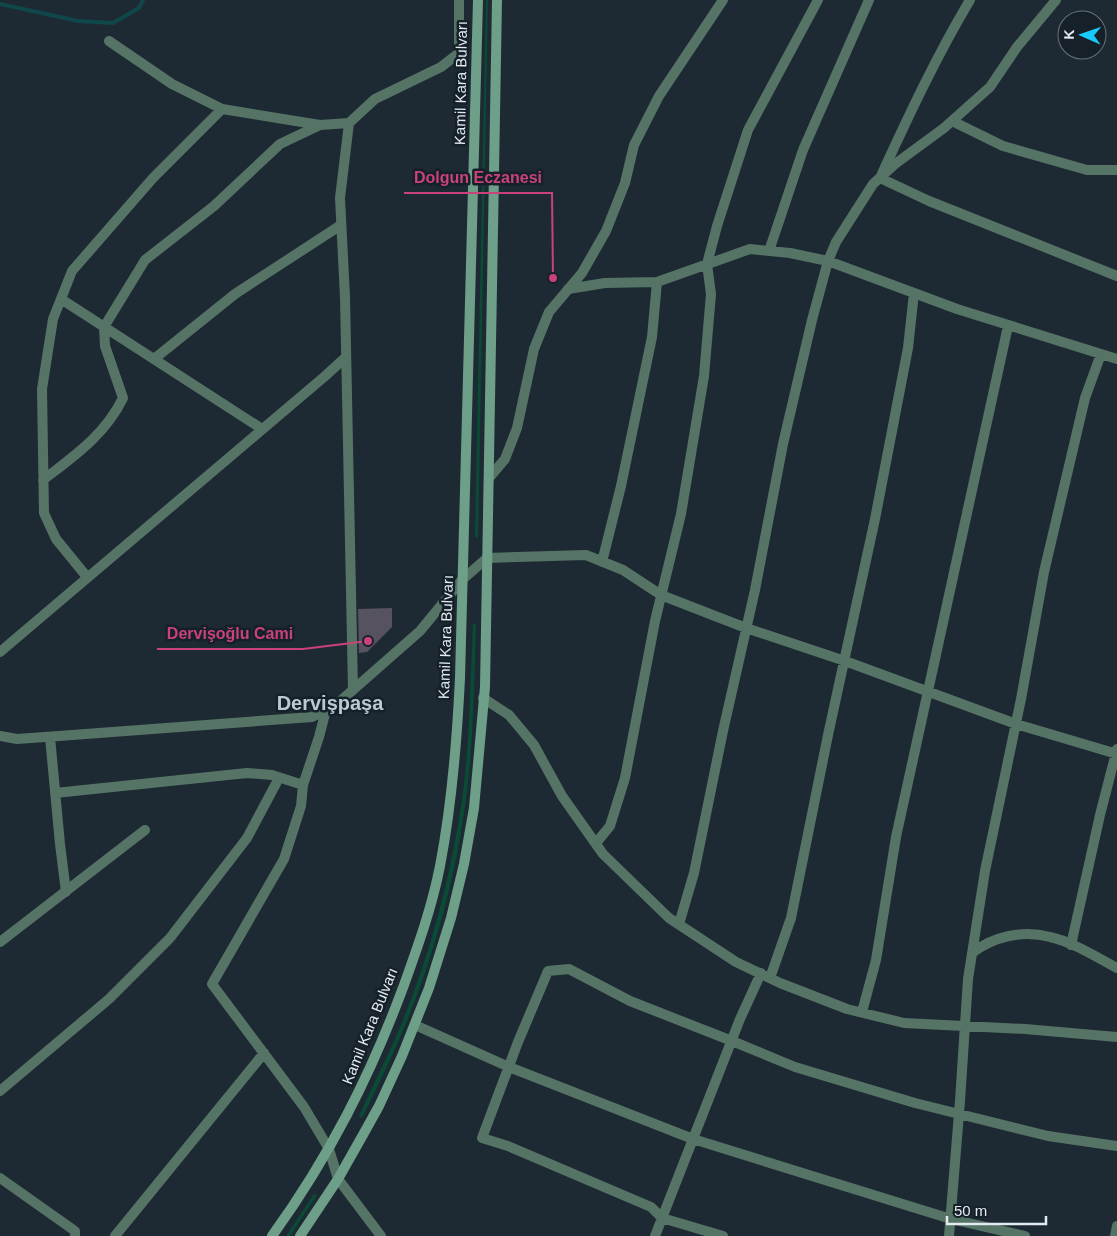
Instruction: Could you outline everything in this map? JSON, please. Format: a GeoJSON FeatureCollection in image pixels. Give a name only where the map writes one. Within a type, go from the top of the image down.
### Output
{"type":"FeatureCollection","features":[{"type":"Feature","properties":{"kind":"main road","name":"Kamil Kara Bulvarı"},"geometry":{"type":"LineString","coordinates":[[272,1236],[298,1199],[363,1086],[398,1002],[424,928],[440,867],[456,756],[460,678],[478,0]]}},
{"type":"Feature","properties":{"kind":"main road"},"geometry":{"type":"LineString","coordinates":[[300,1236],[338,1179],[379,1106],[415,1025],[443,945],[464,864],[478,780],[485,687],[497,0]]}},
{"type":"Feature","properties":{"kind":"street"},"geometry":{"type":"LineString","coordinates":[[109,41],[172,84],[222,109],[320,125],[349,123],[375,99],[441,67],[458,53],[459,0]]}},
{"type":"Feature","properties":{"kind":"street"},"geometry":{"type":"LineString","coordinates":[[489,478],[505,458],[517,428],[534,349],[549,312],[582,273],[606,231],[625,183],[634,145],[659,96],[723,0]]}},
{"type":"Feature","properties":{"kind":"street"},"geometry":{"type":"LineString","coordinates":[[596,843],[610,826],[625,778],[661,595],[681,514],[704,376],[711,294],[707,264],[717,226],[748,130],[818,0]]}},
{"type":"Feature","properties":{"kind":"street"},"geometry":{"type":"LineString","coordinates":[[769,250],[803,150],[869,0]]}},
{"type":"Feature","properties":{"kind":"street"},"geometry":{"type":"LineString","coordinates":[[880,178],[948,36],[970,0]]}},
{"type":"Feature","properties":{"kind":"street"},"geometry":{"type":"LineString","coordinates":[[679,924],[694,874],[722,731],[746,628],[786,434],[812,320],[828,261],[841,234],[873,184],[895,164],[952,121],[990,87],[1017,47],[1056,0]]}},
{"type":"Feature","properties":{"kind":"street"},"geometry":{"type":"LineString","coordinates":[[88,578],[56,539],[44,513],[42,389],[53,319],[72,272],[153,178],[222,109]]}},
{"type":"Feature","properties":{"kind":"street"},"geometry":{"type":"LineString","coordinates":[[952,121],[1003,146],[1087,170],[1117,170]]}},
{"type":"Feature","properties":{"kind":"street"},"geometry":{"type":"LineString","coordinates":[[349,123],[340,198],[345,297],[353,690]]}},
{"type":"Feature","properties":{"kind":"street"},"geometry":{"type":"LineString","coordinates":[[43,480],[90,443],[117,410],[124,398],[105,346],[104,327],[145,260],[214,206],[280,144],[320,125]]}},
{"type":"Feature","properties":{"kind":"street"},"geometry":{"type":"LineString","coordinates":[[880,178],[929,201],[1117,276]]}},
{"type":"Feature","properties":{"kind":"street"},"geometry":{"type":"LineString","coordinates":[[154,360],[235,294],[341,225]]}},
{"type":"Feature","properties":{"kind":"street"},"geometry":{"type":"LineString","coordinates":[[568,290],[605,283],[657,282],[750,249],[790,252],[828,261],[914,294],[1008,326],[1117,359]]}},
{"type":"Feature","properties":{"kind":"street"},"geometry":{"type":"LineString","coordinates":[[602,562],[621,486],[652,337],[657,282]]}},
{"type":"Feature","properties":{"kind":"street"},"geometry":{"type":"LineString","coordinates":[[655,1236],[732,1041],[765,976],[791,918],[876,519],[908,348],[914,294]]}},
{"type":"Feature","properties":{"kind":"street"},"geometry":{"type":"LineString","coordinates":[[61,299],[262,429]]}},
{"type":"Feature","properties":{"kind":"street"},"geometry":{"type":"LineString","coordinates":[[862,1012],[876,960],[896,837],[1008,326]]}},
{"type":"Feature","properties":{"kind":"street"},"geometry":{"type":"LineString","coordinates":[[949,1236],[968,979],[985,871],[1016,724],[1044,572],[1085,398],[1101,354]]}},
{"type":"Feature","properties":{"kind":"street"},"geometry":{"type":"LineString","coordinates":[[0,652],[346,357]]}},
{"type":"Feature","properties":{"kind":"street"},"geometry":{"type":"LineString","coordinates":[[0,736],[18,739],[312,717],[338,704],[420,631],[462,580],[487,558],[586,556],[623,570],[661,595],[746,628],[845,661],[1016,724],[1117,752],[1100,815],[1071,945]]}},
{"type":"Feature","properties":{"kind":"street"},"geometry":{"type":"LineString","coordinates":[[483,698],[509,715],[534,745],[562,796],[603,854],[669,918],[736,962],[765,976],[847,1008],[904,1023],[1117,1037]]}},
{"type":"Feature","properties":{"kind":"street"},"geometry":{"type":"LineString","coordinates":[[326,710],[303,784],[301,806],[284,859],[212,984],[304,1107],[328,1149],[338,1179],[381,1236]]}},
{"type":"Feature","properties":{"kind":"street"},"geometry":{"type":"LineString","coordinates":[[50,737],[66,892]]}},
{"type":"Feature","properties":{"kind":"street"},"geometry":{"type":"LineString","coordinates":[[55,793],[247,773],[272,775],[303,784]]}},
{"type":"Feature","properties":{"kind":"street"},"geometry":{"type":"LineString","coordinates":[[0,1091],[109,999],[170,938],[247,838],[279,778]]}},
{"type":"Feature","properties":{"kind":"street"},"geometry":{"type":"LineString","coordinates":[[0,942],[145,830]]}},
{"type":"Feature","properties":{"kind":"street"},"geometry":{"type":"LineString","coordinates":[[972,952],[983,945],[1017,934],[1050,937],[1071,945],[1117,968]]}},
{"type":"Feature","properties":{"kind":"street"},"geometry":{"type":"LineString","coordinates":[[723,1236],[662,1218],[652,1207],[508,1146],[482,1138],[548,971],[569,969],[630,1002],[795,1067],[915,1103],[1048,1136],[1117,1146]]}},
{"type":"Feature","properties":{"kind":"street"},"geometry":{"type":"LineString","coordinates":[[415,1025],[509,1067],[693,1139],[951,1218],[1025,1236]]}},
{"type":"Feature","properties":{"kind":"street"},"geometry":{"type":"LineString","coordinates":[[115,1236],[264,1053]]}},
{"type":"Feature","properties":{"kind":"street"},"geometry":{"type":"LineString","coordinates":[[0,1178],[75,1231],[75,1236]]}},
{"type":"Feature","properties":{"kind":"street"},"geometry":{"type":"LineString","coordinates":[[1115,1236],[1117,1226]]}},
{"type":"Feature","properties":{"kind":"green space"},"geometry":{"type":"Polygon","coordinates":[[[486,0],[488,0],[478,538],[475,537],[486,0]]]}},
{"type":"Feature","properties":{"kind":"green space"},"geometry":{"type":"Polygon","coordinates":[[[473,624],[476,624],[474,703],[468,781],[456,859],[428,965],[394,1052],[362,1118],[359,1116],[397,1035],[420,975],[448,876],[465,775],[473,624]]]}},
{"type":"Feature","properties":{"kind":"green space"},"geometry":{"type":"Polygon","coordinates":[[[314,1194],[317,1195],[290,1236],[286,1236],[314,1194]]]}},
{"type":"Feature","properties":{"kind":"building"},"geometry":{"type":"Polygon","coordinates":[[[392,608],[392,627],[367,652],[359,653],[358,609],[392,608]]]}},
{"type":"Feature","properties":{"kind":"waterway"},"geometry":{"type":"LineString","coordinates":[[0,4],[78,21],[113,23],[139,8],[143,0]]}},
{"type":"Feature","properties":{"kind":"place","name":"Dolgun Eczanesi"},"geometry":{"type":"Point","coordinates":[553,278]}},
{"type":"Feature","properties":{"kind":"place","name":"Dervişoğlu Cami"},"geometry":{"type":"Point","coordinates":[368,641]}},
{"type":"Feature","properties":{"kind":"district","name":"Dervişpaşa"},"geometry":{"type":"Point","coordinates":[330,703]}}]}
